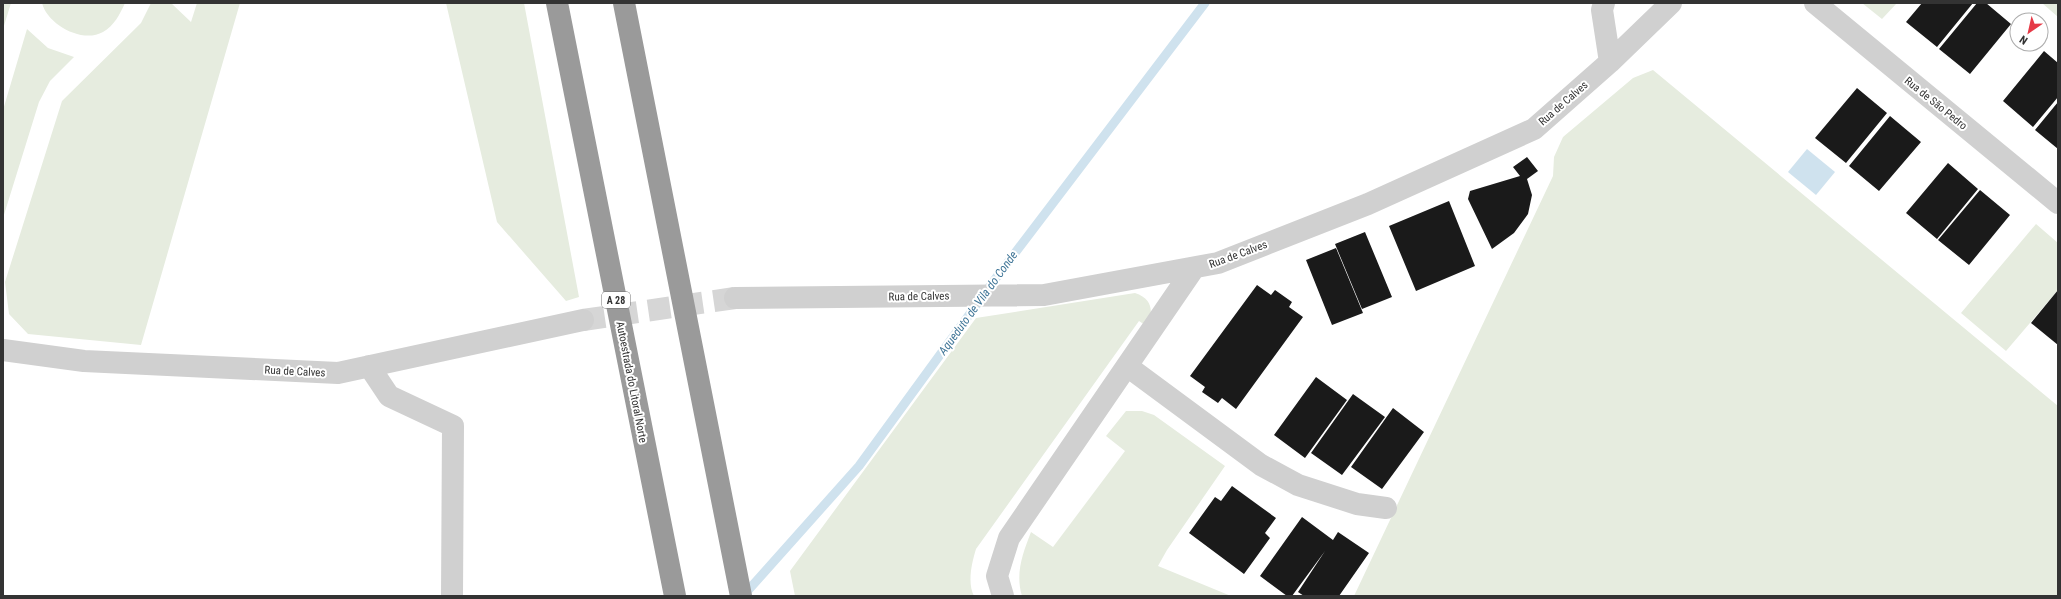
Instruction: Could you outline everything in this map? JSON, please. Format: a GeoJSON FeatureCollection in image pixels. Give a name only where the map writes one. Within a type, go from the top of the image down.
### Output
{"type":"FeatureCollection","features":[{"type":"Feature","properties":{"kind":"highway","name":"Autoestrada do Litoral Norte"},"geometry":{"type":"LineString","coordinates":[[557,3],[675,596]]}},
{"type":"Feature","properties":{"kind":"highway"},"geometry":{"type":"LineString","coordinates":[[624,3],[741,596]]}},
{"type":"Feature","properties":{"kind":"street"},"geometry":{"type":"LineString","coordinates":[[1604,3],[1602,10],[1610,62]]}},
{"type":"Feature","properties":{"kind":"street","name":"Rua de Calves"},"geometry":{"type":"LineString","coordinates":[[734,298],[1044,295],[1218,263],[1368,204],[1534,128],[1610,62],[1671,3]]}},
{"type":"Feature","properties":{"kind":"street","name":"Rua de São Pedro"},"geometry":{"type":"LineString","coordinates":[[1814,3],[2058,203]]}},
{"type":"Feature","properties":{"kind":"street"},"geometry":{"type":"LineString","coordinates":[[1003,596],[997,576],[1009,538],[1194,268]]}},
{"type":"Feature","properties":{"kind":"street","name":"Rua de Calves"},"geometry":{"type":"LineString","coordinates":[[3,350],[84,361],[338,373],[583,320]]}},
{"type":"Feature","properties":{"kind":"street"},"geometry":{"type":"LineString","coordinates":[[369,366],[388,396],[452,426],[452,596]]}},
{"type":"Feature","properties":{"kind":"street"},"geometry":{"type":"LineString","coordinates":[[1127,366],[1261,465],[1298,485],[1357,504],[1386,508]]}},
{"type":"Feature","properties":{"kind":"shaded area"},"geometry":{"type":"Polygon","coordinates":[[[3,3],[11,3],[3,29],[3,3]]]}},
{"type":"Feature","properties":{"kind":"shaded area"},"geometry":{"type":"Polygon","coordinates":[[[42,3],[125,3],[116,19],[107,29],[95,35],[85,35],[76,34],[58,25],[45,11],[42,3]]]}},
{"type":"Feature","properties":{"kind":"shaded area"},"geometry":{"type":"Polygon","coordinates":[[[151,3],[171,3],[191,22],[197,3],[240,3],[141,345],[28,334],[9,314],[5,282],[62,101],[141,23],[151,3]]]}},
{"type":"Feature","properties":{"kind":"shaded area"},"geometry":{"type":"Polygon","coordinates":[[[446,3],[524,3],[579,297],[566,301],[497,222],[446,3]]]}},
{"type":"Feature","properties":{"kind":"shaded area"},"geometry":{"type":"Polygon","coordinates":[[[1862,3],[1897,3],[1882,19],[1862,3]]]}},
{"type":"Feature","properties":{"kind":"shaded area"},"geometry":{"type":"Polygon","coordinates":[[[2042,3],[2058,3],[2058,17],[2042,3]]]}},
{"type":"Feature","properties":{"kind":"shaded area"},"geometry":{"type":"Polygon","coordinates":[[[27,29],[48,48],[74,57],[50,81],[39,102],[3,218],[3,110],[27,29]]]}},
{"type":"Feature","properties":{"kind":"shaded area"},"geometry":{"type":"Polygon","coordinates":[[[1653,70],[2058,406],[2058,596],[1354,596],[1553,176],[1554,157],[1563,137],[1633,78],[1653,70]]]}},
{"type":"Feature","properties":{"kind":"shaded area"},"geometry":{"type":"Polygon","coordinates":[[[2036,224],[2058,243],[2058,290],[2006,351],[1961,313],[2036,224]]]}},
{"type":"Feature","properties":{"kind":"shaded area"},"geometry":{"type":"Polygon","coordinates":[[[1135,293],[1145,299],[1150,306],[1151,316],[1148,327],[1139,321],[976,549],[971,579],[974,596],[795,596],[790,571],[976,318],[1135,293]]]}},
{"type":"Feature","properties":{"kind":"shaded area"},"geometry":{"type":"Polygon","coordinates":[[[1126,411],[1142,411],[1154,415],[1225,466],[1167,550],[1158,566],[1231,596],[1022,596],[1019,579],[1021,563],[1031,532],[1053,547],[1125,451],[1106,436],[1126,411]]]}},
{"type":"Feature","properties":{"kind":"water"},"geometry":{"type":"Polygon","coordinates":[[[1807,149],[1835,172],[1816,195],[1788,172],[1807,149]]]}},
{"type":"Feature","properties":{"kind":"building"},"geometry":{"type":"Polygon","coordinates":[[[1922,3],[1973,3],[1937,47],[1906,22],[1922,3]]]}},
{"type":"Feature","properties":{"kind":"building"},"geometry":{"type":"Polygon","coordinates":[[[1977,3],[1986,3],[2009,22],[2009,26],[1970,74],[1939,49],[1977,3]]]}},
{"type":"Feature","properties":{"kind":"building"},"geometry":{"type":"Polygon","coordinates":[[[2043,52],[2058,63],[2058,97],[2033,127],[2003,101],[2043,52]]]}},
{"type":"Feature","properties":{"kind":"building"},"geometry":{"type":"Polygon","coordinates":[[[1857,88],[1887,113],[1846,163],[1815,138],[1857,88]]]}},
{"type":"Feature","properties":{"kind":"building"},"geometry":{"type":"Polygon","coordinates":[[[2058,102],[2058,149],[2035,130],[2058,102]]]}},
{"type":"Feature","properties":{"kind":"building"},"geometry":{"type":"Polygon","coordinates":[[[1890,116],[1921,142],[1879,191],[1849,166],[1890,116]]]}},
{"type":"Feature","properties":{"kind":"building"},"geometry":{"type":"Polygon","coordinates":[[[1527,157],[1538,171],[1527,179],[1532,195],[1528,214],[1514,233],[1492,249],[1468,199],[1470,191],[1520,176],[1513,167],[1527,157]]]}},
{"type":"Feature","properties":{"kind":"building"},"geometry":{"type":"Polygon","coordinates":[[[1948,163],[1978,189],[1937,239],[1906,213],[1948,163]]]}},
{"type":"Feature","properties":{"kind":"building"},"geometry":{"type":"Polygon","coordinates":[[[1980,190],[2010,215],[1969,265],[1938,240],[1980,190]]]}},
{"type":"Feature","properties":{"kind":"building"},"geometry":{"type":"Polygon","coordinates":[[[1449,201],[1475,266],[1416,291],[1389,226],[1449,201]]]}},
{"type":"Feature","properties":{"kind":"building"},"geometry":{"type":"Polygon","coordinates":[[[1365,232],[1392,297],[1362,309],[1335,244],[1365,232]]]}},
{"type":"Feature","properties":{"kind":"building"},"geometry":{"type":"Polygon","coordinates":[[[1336,248],[1363,313],[1332,325],[1306,260],[1336,248]]]}},
{"type":"Feature","properties":{"kind":"building"},"geometry":{"type":"Polygon","coordinates":[[[1257,285],[1271,295],[1275,290],[1292,302],[1289,307],[1303,317],[1236,409],[1222,398],[1218,403],[1202,392],[1205,387],[1190,376],[1257,285]]]}},
{"type":"Feature","properties":{"kind":"building"},"geometry":{"type":"Polygon","coordinates":[[[2058,290],[2058,345],[2031,323],[2058,290]]]}},
{"type":"Feature","properties":{"kind":"building"},"geometry":{"type":"Polygon","coordinates":[[[1316,377],[1347,400],[1305,458],[1274,435],[1316,377]]]}},
{"type":"Feature","properties":{"kind":"building"},"geometry":{"type":"Polygon","coordinates":[[[1353,394],[1385,417],[1342,475],[1311,453],[1353,394]]]}},
{"type":"Feature","properties":{"kind":"building"},"geometry":{"type":"Polygon","coordinates":[[[1393,408],[1424,432],[1382,489],[1351,467],[1393,408]]]}},
{"type":"Feature","properties":{"kind":"building"},"geometry":{"type":"Polygon","coordinates":[[[1232,486],[1276,518],[1265,533],[1270,538],[1244,574],[1189,533],[1215,497],[1221,501],[1232,486]]]}},
{"type":"Feature","properties":{"kind":"building"},"geometry":{"type":"Polygon","coordinates":[[[1302,517],[1333,540],[1338,532],[1369,553],[1339,596],[1304,596],[1298,592],[1325,551],[1292,596],[1287,596],[1260,576],[1302,517]]]}},
{"type":"Feature","properties":{"kind":"waterway","name":"Aqueduto de Vila do Conde"},"geometry":{"type":"LineString","coordinates":[[743,596],[859,466],[996,278],[1205,3]]}},
{"type":"Feature","properties":{"kind":"tunnel"},"geometry":{"type":"LineString","coordinates":[[583,320],[735,298]]}}]}
